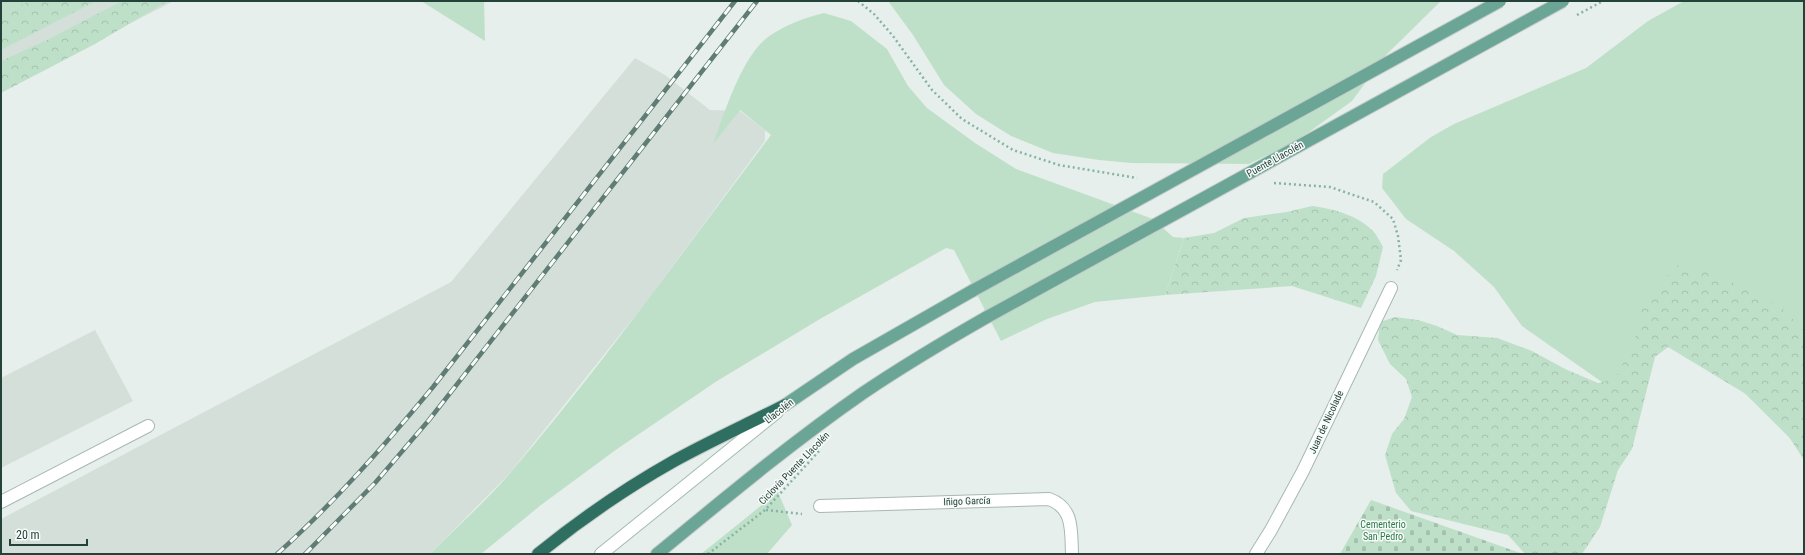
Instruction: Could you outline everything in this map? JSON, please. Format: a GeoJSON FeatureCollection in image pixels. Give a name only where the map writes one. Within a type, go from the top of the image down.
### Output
{"type":"FeatureCollection","features":[{"type":"Feature","properties":{"kind":"highway"},"geometry":{"type":"LineString","coordinates":[[538,554],[586,517],[641,480],[675,460],[785,405]]}},
{"type":"Feature","properties":{"kind":"main road","name":"Llacolén"},"geometry":{"type":"LineString","coordinates":[[785,405],[852,359],[972,291],[1500,1]]}},
{"type":"Feature","properties":{"kind":"main road","name":"Puente Llacolén"},"geometry":{"type":"LineString","coordinates":[[657,554],[769,463],[862,394],[942,343],[1563,1]]}},
{"type":"Feature","properties":{"kind":"street","name":"Juan de Nicolade"},"geometry":{"type":"LineString","coordinates":[[1256,554],[1272,530],[1303,471],[1391,288]]}},
{"type":"Feature","properties":{"kind":"street","name":"Llacolén"},"geometry":{"type":"LineString","coordinates":[[601,554],[785,405]]}},
{"type":"Feature","properties":{"kind":"street"},"geometry":{"type":"LineString","coordinates":[[1,502],[148,426]]}},
{"type":"Feature","properties":{"kind":"street","name":"Iñigo García"},"geometry":{"type":"LineString","coordinates":[[820,506],[1049,499],[1061,505],[1070,518],[1072,554]]}},
{"type":"Feature","properties":{"kind":"path"},"geometry":{"type":"LineString","coordinates":[[858,1],[874,14],[893,36],[932,90],[962,119],[1013,150],[1059,165],[1142,179]]}},
{"type":"Feature","properties":{"kind":"path"},"geometry":{"type":"LineString","coordinates":[[1266,183],[1330,187],[1374,202],[1393,219],[1398,236],[1400,260],[1391,288]]}},
{"type":"Feature","properties":{"kind":"path","name":"Ciclovía Puente Llacolén"},"geometry":{"type":"LineString","coordinates":[[708,554],[765,510],[821,449]]}},
{"type":"Feature","properties":{"kind":"path"},"geometry":{"type":"LineString","coordinates":[[765,510],[805,514],[820,506]]}},
{"type":"Feature","properties":{"kind":"shaded area"},"geometry":{"type":"Polygon","coordinates":[[[1,1],[174,1],[1,89],[1,1]]]}},
{"type":"Feature","properties":{"kind":"shaded area"},"geometry":{"type":"Polygon","coordinates":[[[635,58],[665,75],[710,110],[740,111],[765,130],[765,141],[646,302],[510,473],[430,554],[1,554],[1,519],[451,282],[635,58]]]}},
{"type":"Feature","properties":{"kind":"shaded area"},"geometry":{"type":"Polygon","coordinates":[[[95,330],[133,401],[1,468],[1,378],[95,330]]]}},
{"type":"Feature","properties":{"kind":"green space"},"geometry":{"type":"Polygon","coordinates":[[[1,1],[30,1],[1,15],[1,1]]]}},
{"type":"Feature","properties":{"kind":"green space"},"geometry":{"type":"Polygon","coordinates":[[[30,1],[96,1],[1,50],[1,15],[30,1]]]}},
{"type":"Feature","properties":{"kind":"green space"},"geometry":{"type":"Polygon","coordinates":[[[122,1],[168,1],[95,44],[1,93],[1,61],[49,39],[122,1]]]}},
{"type":"Feature","properties":{"kind":"green space"},"geometry":{"type":"Polygon","coordinates":[[[421,1],[484,1],[485,41],[421,1]]]}},
{"type":"Feature","properties":{"kind":"green space"},"geometry":{"type":"Polygon","coordinates":[[[888,1],[1441,1],[1386,55],[1352,101],[1298,140],[1249,164],[1131,163],[1099,160],[1053,153],[1011,136],[976,114],[944,85],[913,35],[888,1]]]}},
{"type":"Feature","properties":{"kind":"green space"},"geometry":{"type":"Polygon","coordinates":[[[1684,1],[1804,1],[1804,452],[1663,312],[1629,401],[1522,326],[1494,287],[1454,251],[1406,219],[1382,188],[1383,174],[1431,137],[1454,124],[1586,68],[1648,21],[1684,1]]]}},
{"type":"Feature","properties":{"kind":"green space"},"geometry":{"type":"Polygon","coordinates":[[[824,13],[851,21],[887,49],[908,86],[927,108],[975,143],[1016,169],[1153,219],[1173,237],[1184,238],[1165,295],[1095,302],[1047,319],[1001,341],[954,250],[946,248],[820,319],[717,381],[617,449],[541,505],[481,554],[430,554],[482,504],[545,431],[644,305],[771,135],[740,110],[713,144],[728,102],[742,71],[750,58],[759,46],[774,33],[794,22],[824,13]]]}},
{"type":"Feature","properties":{"kind":"green space"},"geometry":{"type":"Polygon","coordinates":[[[1312,206],[1337,211],[1367,225],[1383,247],[1376,276],[1361,308],[1292,286],[1165,295],[1184,238],[1214,233],[1244,218],[1287,212],[1312,206]]]}},
{"type":"Feature","properties":{"kind":"green space"},"geometry":{"type":"Polygon","coordinates":[[[1678,265],[1714,273],[1781,307],[1804,331],[1804,460],[1774,411],[1668,347],[1655,357],[1632,449],[1618,470],[1600,527],[1582,554],[1525,554],[1508,535],[1411,511],[1396,493],[1385,455],[1392,434],[1404,419],[1412,397],[1406,379],[1390,364],[1378,340],[1380,322],[1395,317],[1418,320],[1437,326],[1457,335],[1497,338],[1532,351],[1565,369],[1598,383],[1615,379],[1634,342],[1644,299],[1678,265]]]}},
{"type":"Feature","properties":{"kind":"green space"},"geometry":{"type":"Polygon","coordinates":[[[778,492],[792,525],[767,554],[701,554],[778,492]]]}},
{"type":"Feature","properties":{"kind":"green space","name":"Cementerio San Pedro"},"geometry":{"type":"Polygon","coordinates":[[[1371,500],[1523,554],[1340,554],[1371,500]]]}},
{"type":"Feature","properties":{"kind":"railway"},"geometry":{"type":"LineString","coordinates":[[277,554],[319,515],[358,474],[433,387],[735,1]]}},
{"type":"Feature","properties":{"kind":"railway"},"geometry":{"type":"LineString","coordinates":[[305,554],[375,483],[429,420],[757,1]]}}]}
